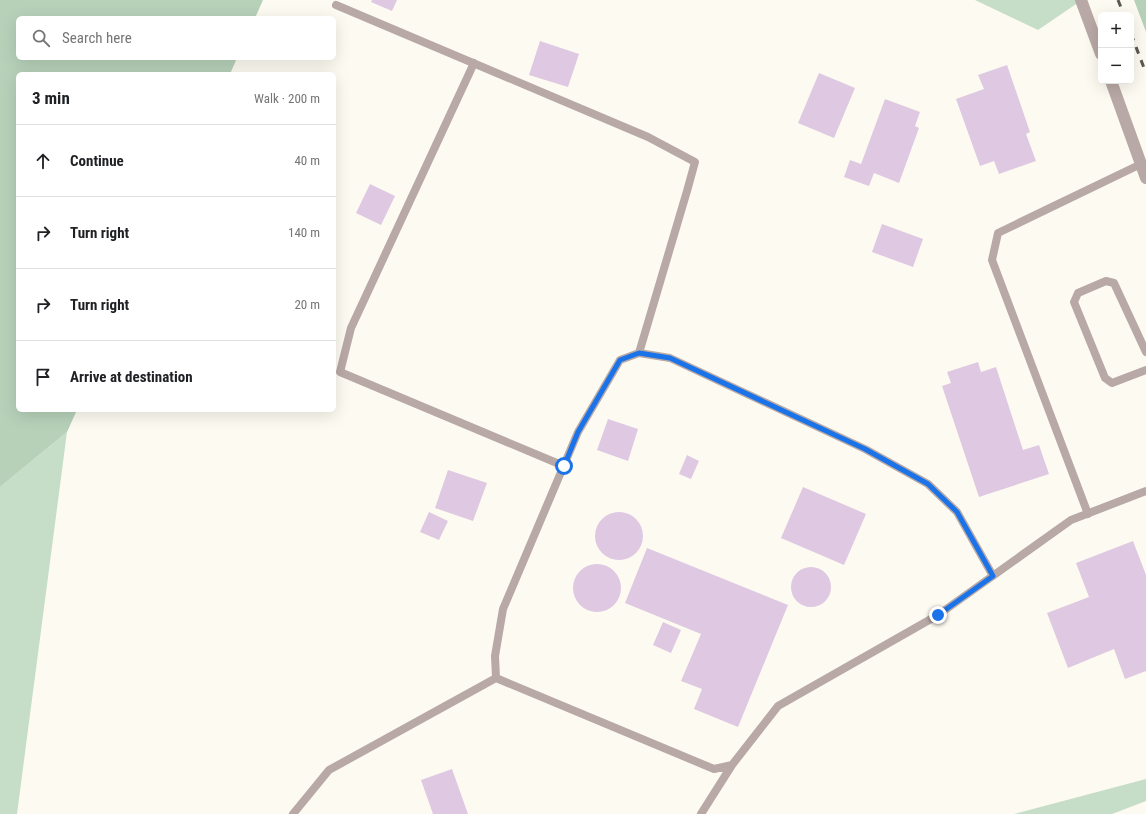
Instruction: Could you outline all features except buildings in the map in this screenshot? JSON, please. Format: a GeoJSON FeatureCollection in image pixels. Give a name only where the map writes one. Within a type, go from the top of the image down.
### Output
{"type":"FeatureCollection","features":[{"type":"Feature","properties":{"kind":"street"},"geometry":{"type":"LineString","coordinates":[[1081,0],[1099,48]]}},
{"type":"Feature","properties":{"kind":"street"},"geometry":{"type":"LineString","coordinates":[[1112,84],[1146,178]]}},
{"type":"Feature","properties":{"kind":"lane"},"geometry":{"type":"LineString","coordinates":[[336,5],[648,137],[694,162],[687,191],[639,353]]}},
{"type":"Feature","properties":{"kind":"lane"},"geometry":{"type":"LineString","coordinates":[[474,63],[351,328],[340,372],[564,466]]}},
{"type":"Feature","properties":{"kind":"lane"},"geometry":{"type":"LineString","coordinates":[[1088,514],[992,260],[998,233],[1141,164]]}},
{"type":"Feature","properties":{"kind":"lane"},"geometry":{"type":"LineString","coordinates":[[1146,352],[1114,283],[1106,281],[1078,292],[1074,302],[1105,378],[1112,383],[1146,370]]}},
{"type":"Feature","properties":{"kind":"lane"},"geometry":{"type":"LineString","coordinates":[[496,678],[495,656],[504,609],[578,432],[620,360],[639,353],[670,358],[865,449],[928,484],[957,512],[993,576]]}},
{"type":"Feature","properties":{"kind":"lane"},"geometry":{"type":"LineString","coordinates":[[701,814],[732,766],[778,706],[938,615],[1071,520],[1146,491]]}},
{"type":"Feature","properties":{"kind":"lane"},"geometry":{"type":"LineString","coordinates":[[496,678],[714,769],[732,766]]}},
{"type":"Feature","properties":{"kind":"lane"},"geometry":{"type":"LineString","coordinates":[[293,814],[329,770],[496,678]]}},
{"type":"Feature","properties":{"kind":"green space"},"geometry":{"type":"Polygon","coordinates":[[[0,0],[263,0],[256,16],[16,16],[16,60],[236,60],[231,72],[16,72],[16,412],[76,412],[67,432],[0,487],[0,0]]]}},
{"type":"Feature","properties":{"kind":"green space"},"geometry":{"type":"Polygon","coordinates":[[[975,0],[1082,0],[1038,30],[975,0]]]}},
{"type":"Feature","properties":{"kind":"green space"},"geometry":{"type":"Polygon","coordinates":[[[1134,0],[1146,0],[1146,32],[1134,0]]]}},
{"type":"Feature","properties":{"kind":"green space"},"geometry":{"type":"Polygon","coordinates":[[[67,432],[17,814],[0,814],[0,487],[67,432]]]}},
{"type":"Feature","properties":{"kind":"green space"},"geometry":{"type":"Polygon","coordinates":[[[1146,779],[1146,801],[1112,814],[1014,814],[1146,779]]]}},
{"type":"Feature","properties":{"kind":"railway"},"geometry":{"type":"LineString","coordinates":[[1118,0],[1123,12]]}},
{"type":"Feature","properties":{"kind":"railway"},"geometry":{"type":"LineString","coordinates":[[1134,42],[1146,73]]}},
{"type":"Feature","properties":{"kind":"route"},"geometry":{"type":"LineString","coordinates":[[564,466],[578,432],[620,360],[639,353],[670,358],[865,449],[928,484],[957,512],[993,576],[938,615]]}}]}
